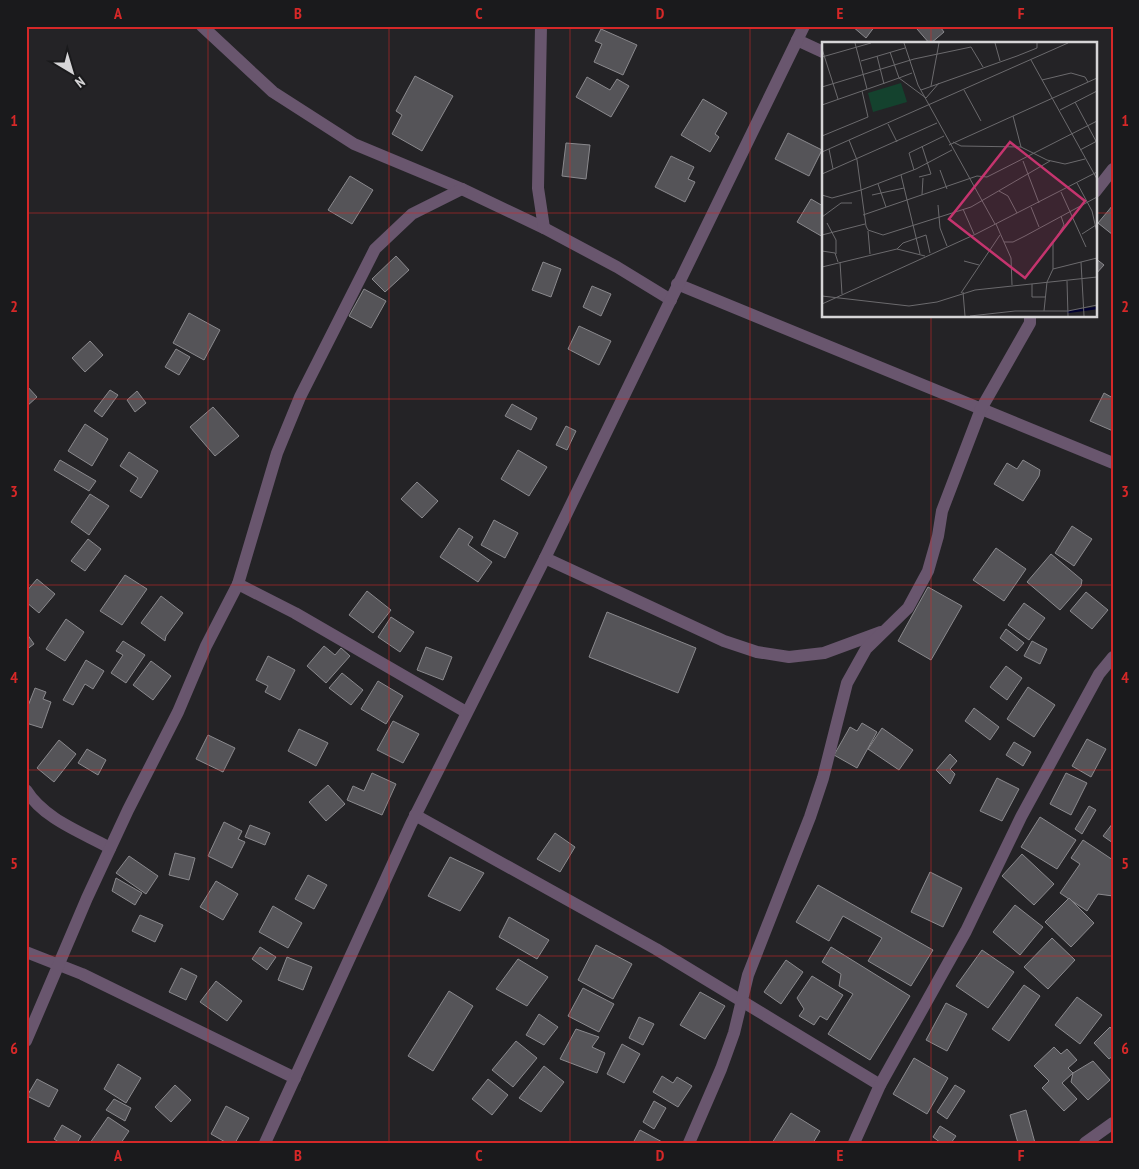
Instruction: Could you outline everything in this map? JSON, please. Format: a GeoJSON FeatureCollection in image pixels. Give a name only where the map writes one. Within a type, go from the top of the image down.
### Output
{"type":"FeatureCollection","features":[{"type":"Feature","properties":{"kind":"street"},"geometry":{"type":"LineString","coordinates":[[202,26],[273,92],[354,144],[462,189],[544,228],[617,267],[671,300]]}},
{"type":"Feature","properties":{"kind":"street"},"geometry":{"type":"LineString","coordinates":[[541,26],[538,188],[544,228]]}},
{"type":"Feature","properties":{"kind":"street"},"geometry":{"type":"LineString","coordinates":[[265,1143],[415,815],[545,558],[804,26]]}},
{"type":"Feature","properties":{"kind":"street"},"geometry":{"type":"LineString","coordinates":[[797,40],[822,52]]}},
{"type":"Feature","properties":{"kind":"street"},"geometry":{"type":"LineString","coordinates":[[1096,191],[1113,169]]}},
{"type":"Feature","properties":{"kind":"street"},"geometry":{"type":"LineString","coordinates":[[26,1041],[110,848],[178,712],[206,646],[238,584],[277,453],[300,397],[375,249],[412,214],[462,189]]}},
{"type":"Feature","properties":{"kind":"street"},"geometry":{"type":"LineString","coordinates":[[677,284],[1113,463]]}},
{"type":"Feature","properties":{"kind":"street"},"geometry":{"type":"LineString","coordinates":[[689,1143],[721,1069],[734,1033],[748,975],[810,818],[823,778],[847,683],[866,649],[908,608],[928,571],[938,536],[942,510],[981,409],[1030,323],[1030,318]]}},
{"type":"Feature","properties":{"kind":"street"},"geometry":{"type":"LineString","coordinates":[[545,558],[724,641],[756,652],[789,657],[824,652],[883,631]]}},
{"type":"Feature","properties":{"kind":"street"},"geometry":{"type":"LineString","coordinates":[[238,584],[295,613],[466,712]]}},
{"type":"Feature","properties":{"kind":"street"},"geometry":{"type":"LineString","coordinates":[[854,1143],[880,1084],[966,931],[1021,817],[1098,674],[1113,657]]}},
{"type":"Feature","properties":{"kind":"street"},"geometry":{"type":"LineString","coordinates":[[26,790],[32,800],[48,814],[110,848]]}},
{"type":"Feature","properties":{"kind":"street"},"geometry":{"type":"LineString","coordinates":[[415,815],[648,944],[740,1002],[880,1084]]}},
{"type":"Feature","properties":{"kind":"street"},"geometry":{"type":"LineString","coordinates":[[26,952],[82,974],[295,1078]]}},
{"type":"Feature","properties":{"kind":"street"},"geometry":{"type":"LineString","coordinates":[[1085,1143],[1113,1123]]}},
{"type":"Feature","properties":{"kind":"building"},"geometry":{"type":"Polygon","coordinates":[[[852,26],[875,26],[866,38],[852,26]]]}},
{"type":"Feature","properties":{"kind":"building"},"geometry":{"type":"Polygon","coordinates":[[[920,26],[943,26],[941,28],[944,32],[932,42],[928,42],[917,29],[920,26]]]}},
{"type":"Feature","properties":{"kind":"building"},"geometry":{"type":"Polygon","coordinates":[[[601,29],[637,45],[623,75],[594,62],[602,44],[595,41],[601,29]]]}},
{"type":"Feature","properties":{"kind":"building"},"geometry":{"type":"Polygon","coordinates":[[[415,76],[453,96],[422,151],[392,134],[402,115],[396,111],[415,76]]]}},
{"type":"Feature","properties":{"kind":"building"},"geometry":{"type":"Polygon","coordinates":[[[587,77],[610,90],[617,79],[629,86],[611,117],[576,97],[587,77]]]}},
{"type":"Feature","properties":{"kind":"building"},"geometry":{"type":"Polygon","coordinates":[[[703,99],[727,113],[715,134],[719,137],[710,152],[681,135],[703,99]]]}},
{"type":"Feature","properties":{"kind":"building"},"geometry":{"type":"Polygon","coordinates":[[[788,133],[822,150],[809,176],[775,159],[788,133]]]}},
{"type":"Feature","properties":{"kind":"building"},"geometry":{"type":"Polygon","coordinates":[[[566,143],[590,145],[586,179],[562,176],[566,143]]]}},
{"type":"Feature","properties":{"kind":"building"},"geometry":{"type":"Polygon","coordinates":[[[671,156],[694,167],[688,179],[695,182],[685,202],[655,187],[671,156]]]}},
{"type":"Feature","properties":{"kind":"building"},"geometry":{"type":"Polygon","coordinates":[[[350,176],[373,190],[352,224],[328,210],[350,176]]]}},
{"type":"Feature","properties":{"kind":"building"},"geometry":{"type":"Polygon","coordinates":[[[811,199],[822,205],[822,236],[797,222],[811,199]]]}},
{"type":"Feature","properties":{"kind":"building"},"geometry":{"type":"Polygon","coordinates":[[[1113,205],[1113,235],[1098,223],[1113,205]]]}},
{"type":"Feature","properties":{"kind":"building"},"geometry":{"type":"Polygon","coordinates":[[[396,256],[409,270],[385,292],[372,279],[396,256]]]}},
{"type":"Feature","properties":{"kind":"building"},"geometry":{"type":"Polygon","coordinates":[[[1096,259],[1104,265],[1096,274],[1096,259]]]}},
{"type":"Feature","properties":{"kind":"building"},"geometry":{"type":"Polygon","coordinates":[[[543,262],[561,269],[551,297],[532,290],[543,262]]]}},
{"type":"Feature","properties":{"kind":"building"},"geometry":{"type":"Polygon","coordinates":[[[592,286],[611,294],[601,316],[583,307],[592,286]]]}},
{"type":"Feature","properties":{"kind":"building"},"geometry":{"type":"Polygon","coordinates":[[[364,289],[386,301],[371,328],[349,316],[364,289]]]}},
{"type":"Feature","properties":{"kind":"building"},"geometry":{"type":"Polygon","coordinates":[[[189,313],[220,330],[204,360],[173,343],[189,313]]]}},
{"type":"Feature","properties":{"kind":"building"},"geometry":{"type":"Polygon","coordinates":[[[579,326],[611,341],[599,365],[568,349],[579,326]]]}},
{"type":"Feature","properties":{"kind":"building"},"geometry":{"type":"Polygon","coordinates":[[[90,341],[103,355],[85,372],[72,358],[90,341]]]}},
{"type":"Feature","properties":{"kind":"building"},"geometry":{"type":"Polygon","coordinates":[[[176,349],[190,357],[179,375],[165,367],[176,349]]]}},
{"type":"Feature","properties":{"kind":"building"},"geometry":{"type":"Polygon","coordinates":[[[26,385],[37,397],[26,407],[26,385]]]}},
{"type":"Feature","properties":{"kind":"building"},"geometry":{"type":"Polygon","coordinates":[[[110,390],[118,395],[102,417],[94,411],[110,390]]]}},
{"type":"Feature","properties":{"kind":"building"},"geometry":{"type":"Polygon","coordinates":[[[137,391],[146,403],[135,412],[127,400],[137,391]]]}},
{"type":"Feature","properties":{"kind":"building"},"geometry":{"type":"Polygon","coordinates":[[[1104,393],[1113,398],[1113,431],[1090,421],[1104,393]]]}},
{"type":"Feature","properties":{"kind":"building"},"geometry":{"type":"Polygon","coordinates":[[[512,404],[537,418],[531,430],[505,416],[512,404]]]}},
{"type":"Feature","properties":{"kind":"building"},"geometry":{"type":"Polygon","coordinates":[[[213,407],[239,436],[215,456],[190,427],[213,407]]]}},
{"type":"Feature","properties":{"kind":"building"},"geometry":{"type":"Polygon","coordinates":[[[85,424],[108,439],[92,466],[68,451],[85,424]]]}},
{"type":"Feature","properties":{"kind":"building"},"geometry":{"type":"Polygon","coordinates":[[[566,426],[576,431],[567,450],[556,445],[566,426]]]}},
{"type":"Feature","properties":{"kind":"building"},"geometry":{"type":"Polygon","coordinates":[[[518,450],[547,467],[529,496],[501,479],[518,450]]]}},
{"type":"Feature","properties":{"kind":"building"},"geometry":{"type":"Polygon","coordinates":[[[129,452],[158,471],[141,498],[130,491],[138,478],[120,466],[129,452]]]}},
{"type":"Feature","properties":{"kind":"building"},"geometry":{"type":"Polygon","coordinates":[[[60,460],[96,481],[89,491],[54,470],[60,460]]]}},
{"type":"Feature","properties":{"kind":"building"},"geometry":{"type":"Polygon","coordinates":[[[1023,460],[1040,470],[1039,476],[1023,501],[994,484],[1007,463],[1017,469],[1023,460]]]}},
{"type":"Feature","properties":{"kind":"building"},"geometry":{"type":"Polygon","coordinates":[[[417,482],[438,501],[422,518],[401,499],[417,482]]]}},
{"type":"Feature","properties":{"kind":"building"},"geometry":{"type":"Polygon","coordinates":[[[90,494],[109,506],[89,535],[71,522],[90,494]]]}},
{"type":"Feature","properties":{"kind":"building"},"geometry":{"type":"Polygon","coordinates":[[[494,520],[518,533],[505,558],[481,545],[494,520]]]}},
{"type":"Feature","properties":{"kind":"building"},"geometry":{"type":"Polygon","coordinates":[[[1072,526],[1092,539],[1074,566],[1055,553],[1072,526]]]}},
{"type":"Feature","properties":{"kind":"building"},"geometry":{"type":"Polygon","coordinates":[[[459,528],[473,537],[468,545],[492,562],[478,582],[440,557],[459,528]]]}},
{"type":"Feature","properties":{"kind":"building"},"geometry":{"type":"Polygon","coordinates":[[[88,539],[101,549],[85,571],[71,561],[88,539]]]}},
{"type":"Feature","properties":{"kind":"building"},"geometry":{"type":"Polygon","coordinates":[[[996,548],[1026,569],[1004,601],[973,580],[996,548]]]}},
{"type":"Feature","properties":{"kind":"building"},"geometry":{"type":"Polygon","coordinates":[[[1051,554],[1082,580],[1081,586],[1060,610],[1027,582],[1051,554]]]}},
{"type":"Feature","properties":{"kind":"building"},"geometry":{"type":"Polygon","coordinates":[[[125,575],[147,589],[122,625],[100,611],[125,575]]]}},
{"type":"Feature","properties":{"kind":"building"},"geometry":{"type":"Polygon","coordinates":[[[37,579],[55,594],[39,613],[26,602],[26,592],[37,579]]]}},
{"type":"Feature","properties":{"kind":"building"},"geometry":{"type":"Polygon","coordinates":[[[928,587],[962,606],[931,660],[898,641],[928,587]]]}},
{"type":"Feature","properties":{"kind":"building"},"geometry":{"type":"Polygon","coordinates":[[[367,591],[391,610],[373,633],[349,615],[367,591]]]}},
{"type":"Feature","properties":{"kind":"building"},"geometry":{"type":"Polygon","coordinates":[[[1086,592],[1108,610],[1092,629],[1070,611],[1086,592]]]}},
{"type":"Feature","properties":{"kind":"building"},"geometry":{"type":"Polygon","coordinates":[[[161,596],[183,613],[166,636],[165,641],[141,623],[161,596]]]}},
{"type":"Feature","properties":{"kind":"building"},"geometry":{"type":"Polygon","coordinates":[[[1024,603],[1045,618],[1029,640],[1008,625],[1024,603]]]}},
{"type":"Feature","properties":{"kind":"building"},"geometry":{"type":"Polygon","coordinates":[[[607,612],[696,648],[678,693],[589,657],[607,612]]]}},
{"type":"Feature","properties":{"kind":"building"},"geometry":{"type":"Polygon","coordinates":[[[391,617],[414,632],[400,652],[378,637],[391,617]]]}},
{"type":"Feature","properties":{"kind":"building"},"geometry":{"type":"Polygon","coordinates":[[[66,619],[84,632],[65,661],[46,649],[66,619]]]}},
{"type":"Feature","properties":{"kind":"building"},"geometry":{"type":"Polygon","coordinates":[[[1006,629],[1024,643],[1017,651],[1000,638],[1006,629]]]}},
{"type":"Feature","properties":{"kind":"building"},"geometry":{"type":"Polygon","coordinates":[[[26,635],[34,644],[26,650],[26,635]]]}},
{"type":"Feature","properties":{"kind":"building"},"geometry":{"type":"Polygon","coordinates":[[[123,641],[145,655],[126,683],[111,673],[123,655],[116,651],[123,641]]]}},
{"type":"Feature","properties":{"kind":"building"},"geometry":{"type":"Polygon","coordinates":[[[1032,641],[1047,649],[1040,664],[1024,656],[1032,641]]]}},
{"type":"Feature","properties":{"kind":"building"},"geometry":{"type":"Polygon","coordinates":[[[324,646],[335,655],[341,648],[350,656],[326,683],[307,666],[324,646]]]}},
{"type":"Feature","properties":{"kind":"building"},"geometry":{"type":"Polygon","coordinates":[[[426,647],[452,657],[443,680],[417,670],[426,647]]]}},
{"type":"Feature","properties":{"kind":"building"},"geometry":{"type":"Polygon","coordinates":[[[268,656],[295,670],[280,700],[265,692],[268,686],[256,680],[268,656]]]}},
{"type":"Feature","properties":{"kind":"building"},"geometry":{"type":"Polygon","coordinates":[[[86,660],[104,671],[93,689],[85,684],[73,705],[63,700],[86,660]]]}},
{"type":"Feature","properties":{"kind":"building"},"geometry":{"type":"Polygon","coordinates":[[[151,661],[171,676],[153,700],[133,685],[151,661]]]}},
{"type":"Feature","properties":{"kind":"building"},"geometry":{"type":"Polygon","coordinates":[[[1006,666],[1022,678],[1007,700],[990,687],[1006,666]]]}},
{"type":"Feature","properties":{"kind":"building"},"geometry":{"type":"Polygon","coordinates":[[[342,673],[363,690],[351,705],[329,688],[342,673]]]}},
{"type":"Feature","properties":{"kind":"building"},"geometry":{"type":"Polygon","coordinates":[[[378,681],[403,696],[386,724],[361,709],[378,681]]]}},
{"type":"Feature","properties":{"kind":"building"},"geometry":{"type":"Polygon","coordinates":[[[1028,687],[1055,705],[1034,737],[1007,719],[1028,687]]]}},
{"type":"Feature","properties":{"kind":"building"},"geometry":{"type":"Polygon","coordinates":[[[35,688],[46,692],[43,699],[51,702],[42,728],[26,723],[26,711],[35,688]]]}},
{"type":"Feature","properties":{"kind":"building"},"geometry":{"type":"Polygon","coordinates":[[[974,708],[999,727],[990,740],[965,721],[974,708]]]}},
{"type":"Feature","properties":{"kind":"building"},"geometry":{"type":"Polygon","coordinates":[[[393,721],[419,734],[403,763],[377,750],[393,721]]]}},
{"type":"Feature","properties":{"kind":"building"},"geometry":{"type":"Polygon","coordinates":[[[862,723],[877,732],[857,768],[834,755],[850,727],[857,731],[862,723]]]}},
{"type":"Feature","properties":{"kind":"building"},"geometry":{"type":"Polygon","coordinates":[[[882,728],[913,750],[899,770],[868,749],[882,728]]]}},
{"type":"Feature","properties":{"kind":"building"},"geometry":{"type":"Polygon","coordinates":[[[299,729],[328,743],[316,766],[288,751],[299,729]]]}},
{"type":"Feature","properties":{"kind":"building"},"geometry":{"type":"Polygon","coordinates":[[[208,735],[235,748],[223,772],[196,759],[208,735]]]}},
{"type":"Feature","properties":{"kind":"building"},"geometry":{"type":"Polygon","coordinates":[[[1087,739],[1106,749],[1091,777],[1072,766],[1087,739]]]}},
{"type":"Feature","properties":{"kind":"building"},"geometry":{"type":"Polygon","coordinates":[[[59,740],[76,754],[54,782],[37,768],[59,740]]]}},
{"type":"Feature","properties":{"kind":"building"},"geometry":{"type":"Polygon","coordinates":[[[1014,742],[1031,752],[1023,766],[1006,755],[1014,742]]]}},
{"type":"Feature","properties":{"kind":"building"},"geometry":{"type":"Polygon","coordinates":[[[87,749],[106,760],[98,775],[78,763],[87,749]]]}},
{"type":"Feature","properties":{"kind":"building"},"geometry":{"type":"Polygon","coordinates":[[[950,754],[957,761],[950,769],[955,774],[950,784],[936,770],[950,754]]]}},
{"type":"Feature","properties":{"kind":"building"},"geometry":{"type":"Polygon","coordinates":[[[372,773],[396,784],[382,815],[347,800],[353,786],[364,791],[372,773]]]}},
{"type":"Feature","properties":{"kind":"building"},"geometry":{"type":"Polygon","coordinates":[[[1066,773],[1087,783],[1071,815],[1050,804],[1066,773]]]}},
{"type":"Feature","properties":{"kind":"building"},"geometry":{"type":"Polygon","coordinates":[[[997,778],[1019,789],[1002,821],[980,811],[997,778]]]}},
{"type":"Feature","properties":{"kind":"building"},"geometry":{"type":"Polygon","coordinates":[[[328,785],[345,804],[326,821],[309,802],[328,785]]]}},
{"type":"Feature","properties":{"kind":"building"},"geometry":{"type":"Polygon","coordinates":[[[1089,806],[1096,810],[1082,834],[1075,829],[1089,806]]]}},
{"type":"Feature","properties":{"kind":"building"},"geometry":{"type":"Polygon","coordinates":[[[1040,817],[1076,840],[1057,869],[1021,847],[1040,817]]]}},
{"type":"Feature","properties":{"kind":"building"},"geometry":{"type":"Polygon","coordinates":[[[224,822],[242,831],[238,839],[245,842],[232,868],[208,856],[224,822]]]}},
{"type":"Feature","properties":{"kind":"building"},"geometry":{"type":"Polygon","coordinates":[[[1113,823],[1113,843],[1103,836],[1113,823]]]}},
{"type":"Feature","properties":{"kind":"building"},"geometry":{"type":"Polygon","coordinates":[[[250,825],[270,833],[265,845],[245,837],[250,825]]]}},
{"type":"Feature","properties":{"kind":"building"},"geometry":{"type":"Polygon","coordinates":[[[555,833],[575,847],[560,872],[537,859],[555,833]]]}},
{"type":"Feature","properties":{"kind":"building"},"geometry":{"type":"Polygon","coordinates":[[[1083,840],[1113,860],[1113,896],[1098,894],[1087,911],[1060,893],[1080,864],[1071,858],[1083,840]]]}},
{"type":"Feature","properties":{"kind":"building"},"geometry":{"type":"Polygon","coordinates":[[[175,853],[195,858],[189,880],[169,875],[175,853]]]}},
{"type":"Feature","properties":{"kind":"building"},"geometry":{"type":"Polygon","coordinates":[[[1022,854],[1054,884],[1034,905],[1002,876],[1022,854]]]}},
{"type":"Feature","properties":{"kind":"building"},"geometry":{"type":"Polygon","coordinates":[[[129,856],[158,876],[146,894],[116,873],[129,856]]]}},
{"type":"Feature","properties":{"kind":"building"},"geometry":{"type":"Polygon","coordinates":[[[450,857],[484,873],[460,911],[428,896],[450,857]]]}},
{"type":"Feature","properties":{"kind":"building"},"geometry":{"type":"Polygon","coordinates":[[[930,872],[962,888],[943,927],[911,912],[930,872]]]}},
{"type":"Feature","properties":{"kind":"building"},"geometry":{"type":"Polygon","coordinates":[[[308,875],[327,885],[314,909],[295,899],[308,875]]]}},
{"type":"Feature","properties":{"kind":"building"},"geometry":{"type":"Polygon","coordinates":[[[116,878],[142,893],[135,905],[112,891],[116,878]]]}},
{"type":"Feature","properties":{"kind":"building"},"geometry":{"type":"Polygon","coordinates":[[[216,881],[238,894],[223,920],[200,907],[216,881]]]}},
{"type":"Feature","properties":{"kind":"building"},"geometry":{"type":"Polygon","coordinates":[[[818,885],[933,950],[911,986],[868,961],[882,938],[843,916],[829,941],[796,922],[818,885]]]}},
{"type":"Feature","properties":{"kind":"building"},"geometry":{"type":"Polygon","coordinates":[[[1069,898],[1094,923],[1071,947],[1045,922],[1069,898]]]}},
{"type":"Feature","properties":{"kind":"building"},"geometry":{"type":"Polygon","coordinates":[[[1015,905],[1043,927],[1020,955],[993,932],[1015,905]]]}},
{"type":"Feature","properties":{"kind":"building"},"geometry":{"type":"Polygon","coordinates":[[[273,906],[302,923],[288,948],[259,932],[273,906]]]}},
{"type":"Feature","properties":{"kind":"building"},"geometry":{"type":"Polygon","coordinates":[[[140,915],[163,925],[155,942],[132,931],[140,915]]]}},
{"type":"Feature","properties":{"kind":"building"},"geometry":{"type":"Polygon","coordinates":[[[509,917],[549,940],[537,959],[499,937],[509,917]]]}},
{"type":"Feature","properties":{"kind":"building"},"geometry":{"type":"Polygon","coordinates":[[[1052,938],[1075,960],[1048,989],[1024,967],[1052,938]]]}},
{"type":"Feature","properties":{"kind":"building"},"geometry":{"type":"Polygon","coordinates":[[[596,945],[632,964],[613,999],[578,980],[596,945]]]}},
{"type":"Feature","properties":{"kind":"building"},"geometry":{"type":"Polygon","coordinates":[[[260,947],[276,957],[267,970],[252,959],[260,947]]]}},
{"type":"Feature","properties":{"kind":"building"},"geometry":{"type":"Polygon","coordinates":[[[831,947],[910,996],[870,1060],[828,1034],[853,994],[839,986],[841,974],[822,962],[831,947]]]}},
{"type":"Feature","properties":{"kind":"building"},"geometry":{"type":"Polygon","coordinates":[[[982,950],[1014,972],[988,1008],[956,986],[982,950]]]}},
{"type":"Feature","properties":{"kind":"building"},"geometry":{"type":"Polygon","coordinates":[[[287,957],[312,967],[303,990],[278,980],[287,957]]]}},
{"type":"Feature","properties":{"kind":"building"},"geometry":{"type":"Polygon","coordinates":[[[518,959],[548,977],[527,1006],[496,989],[518,959]]]}},
{"type":"Feature","properties":{"kind":"building"},"geometry":{"type":"Polygon","coordinates":[[[786,960],[803,972],[781,1004],[764,992],[786,960]]]}},
{"type":"Feature","properties":{"kind":"building"},"geometry":{"type":"Polygon","coordinates":[[[181,968],[197,976],[186,1000],[169,992],[181,968]]]}},
{"type":"Feature","properties":{"kind":"building"},"geometry":{"type":"Polygon","coordinates":[[[812,976],[843,995],[827,1020],[820,1016],[814,1025],[799,1016],[804,1009],[797,998],[812,976]]]}},
{"type":"Feature","properties":{"kind":"building"},"geometry":{"type":"Polygon","coordinates":[[[216,981],[242,1001],[227,1021],[200,1002],[216,981]]]}},
{"type":"Feature","properties":{"kind":"building"},"geometry":{"type":"Polygon","coordinates":[[[1024,985],[1040,996],[1009,1041],[992,1029],[1024,985]]]}},
{"type":"Feature","properties":{"kind":"building"},"geometry":{"type":"Polygon","coordinates":[[[583,988],[614,1004],[599,1032],[568,1016],[583,988]]]}},
{"type":"Feature","properties":{"kind":"building"},"geometry":{"type":"Polygon","coordinates":[[[449,991],[473,1006],[433,1071],[408,1056],[449,991]]]}},
{"type":"Feature","properties":{"kind":"building"},"geometry":{"type":"Polygon","coordinates":[[[700,992],[725,1006],[705,1039],[680,1025],[700,992]]]}},
{"type":"Feature","properties":{"kind":"building"},"geometry":{"type":"Polygon","coordinates":[[[1077,997],[1102,1015],[1080,1044],[1055,1025],[1077,997]]]}},
{"type":"Feature","properties":{"kind":"building"},"geometry":{"type":"Polygon","coordinates":[[[946,1003],[967,1014],[947,1051],[926,1040],[946,1003]]]}},
{"type":"Feature","properties":{"kind":"building"},"geometry":{"type":"Polygon","coordinates":[[[539,1014],[558,1027],[544,1045],[526,1035],[539,1014]]]}},
{"type":"Feature","properties":{"kind":"building"},"geometry":{"type":"Polygon","coordinates":[[[639,1017],[654,1024],[643,1045],[629,1038],[639,1017]]]}},
{"type":"Feature","properties":{"kind":"building"},"geometry":{"type":"Polygon","coordinates":[[[1110,1027],[1113,1031],[1113,1056],[1109,1059],[1094,1043],[1110,1027]]]}},
{"type":"Feature","properties":{"kind":"building"},"geometry":{"type":"Polygon","coordinates":[[[576,1029],[599,1037],[592,1047],[605,1053],[597,1073],[560,1059],[576,1029]]]}},
{"type":"Feature","properties":{"kind":"building"},"geometry":{"type":"Polygon","coordinates":[[[516,1041],[537,1058],[513,1087],[492,1070],[516,1041]]]}},
{"type":"Feature","properties":{"kind":"building"},"geometry":{"type":"Polygon","coordinates":[[[622,1044],[640,1054],[624,1083],[607,1074],[622,1044]]]}},
{"type":"Feature","properties":{"kind":"building"},"geometry":{"type":"Polygon","coordinates":[[[1054,1047],[1061,1054],[1067,1049],[1077,1060],[1068,1068],[1073,1073],[1062,1083],[1077,1099],[1064,1111],[1042,1088],[1049,1081],[1034,1066],[1054,1047]]]}},
{"type":"Feature","properties":{"kind":"building"},"geometry":{"type":"Polygon","coordinates":[[[914,1058],[948,1078],[927,1114],[893,1094],[914,1058]]]}},
{"type":"Feature","properties":{"kind":"building"},"geometry":{"type":"Polygon","coordinates":[[[1093,1061],[1110,1080],[1088,1100],[1071,1082],[1073,1073],[1093,1061]]]}},
{"type":"Feature","properties":{"kind":"building"},"geometry":{"type":"Polygon","coordinates":[[[118,1064],[141,1078],[126,1103],[104,1089],[118,1064]]]}},
{"type":"Feature","properties":{"kind":"building"},"geometry":{"type":"Polygon","coordinates":[[[544,1066],[564,1082],[541,1112],[519,1098],[544,1066]]]}},
{"type":"Feature","properties":{"kind":"building"},"geometry":{"type":"Polygon","coordinates":[[[662,1076],[673,1083],[677,1077],[692,1086],[678,1107],[653,1092],[662,1076]]]}},
{"type":"Feature","properties":{"kind":"building"},"geometry":{"type":"Polygon","coordinates":[[[37,1079],[58,1090],[49,1107],[27,1096],[37,1079]]]}},
{"type":"Feature","properties":{"kind":"building"},"geometry":{"type":"Polygon","coordinates":[[[488,1079],[508,1095],[492,1115],[472,1099],[488,1079]]]}},
{"type":"Feature","properties":{"kind":"building"},"geometry":{"type":"Polygon","coordinates":[[[175,1085],[191,1100],[171,1122],[155,1107],[175,1085]]]}},
{"type":"Feature","properties":{"kind":"building"},"geometry":{"type":"Polygon","coordinates":[[[955,1085],[965,1091],[947,1119],[937,1112],[955,1085]]]}},
{"type":"Feature","properties":{"kind":"building"},"geometry":{"type":"Polygon","coordinates":[[[114,1099],[131,1108],[125,1121],[106,1110],[114,1099]]]}},
{"type":"Feature","properties":{"kind":"building"},"geometry":{"type":"Polygon","coordinates":[[[654,1101],[666,1108],[654,1129],[643,1122],[654,1101]]]}},
{"type":"Feature","properties":{"kind":"building"},"geometry":{"type":"Polygon","coordinates":[[[226,1106],[249,1118],[235,1143],[227,1143],[211,1134],[226,1106]]]}},
{"type":"Feature","properties":{"kind":"building"},"geometry":{"type":"Polygon","coordinates":[[[1026,1110],[1035,1143],[1018,1143],[1010,1115],[1026,1110]]]}},
{"type":"Feature","properties":{"kind":"building"},"geometry":{"type":"Polygon","coordinates":[[[791,1113],[820,1131],[813,1143],[772,1143],[791,1113]]]}},
{"type":"Feature","properties":{"kind":"building"},"geometry":{"type":"Polygon","coordinates":[[[108,1117],[129,1131],[121,1143],[90,1143],[108,1117]]]}},
{"type":"Feature","properties":{"kind":"building"},"geometry":{"type":"Polygon","coordinates":[[[62,1125],[81,1136],[77,1143],[60,1143],[54,1139],[62,1125]]]}},
{"type":"Feature","properties":{"kind":"building"},"geometry":{"type":"Polygon","coordinates":[[[940,1126],[956,1136],[951,1143],[941,1143],[933,1137],[940,1126]]]}},
{"type":"Feature","properties":{"kind":"building"},"geometry":{"type":"Polygon","coordinates":[[[640,1130],[664,1143],[633,1143],[640,1130]]]}}]}
